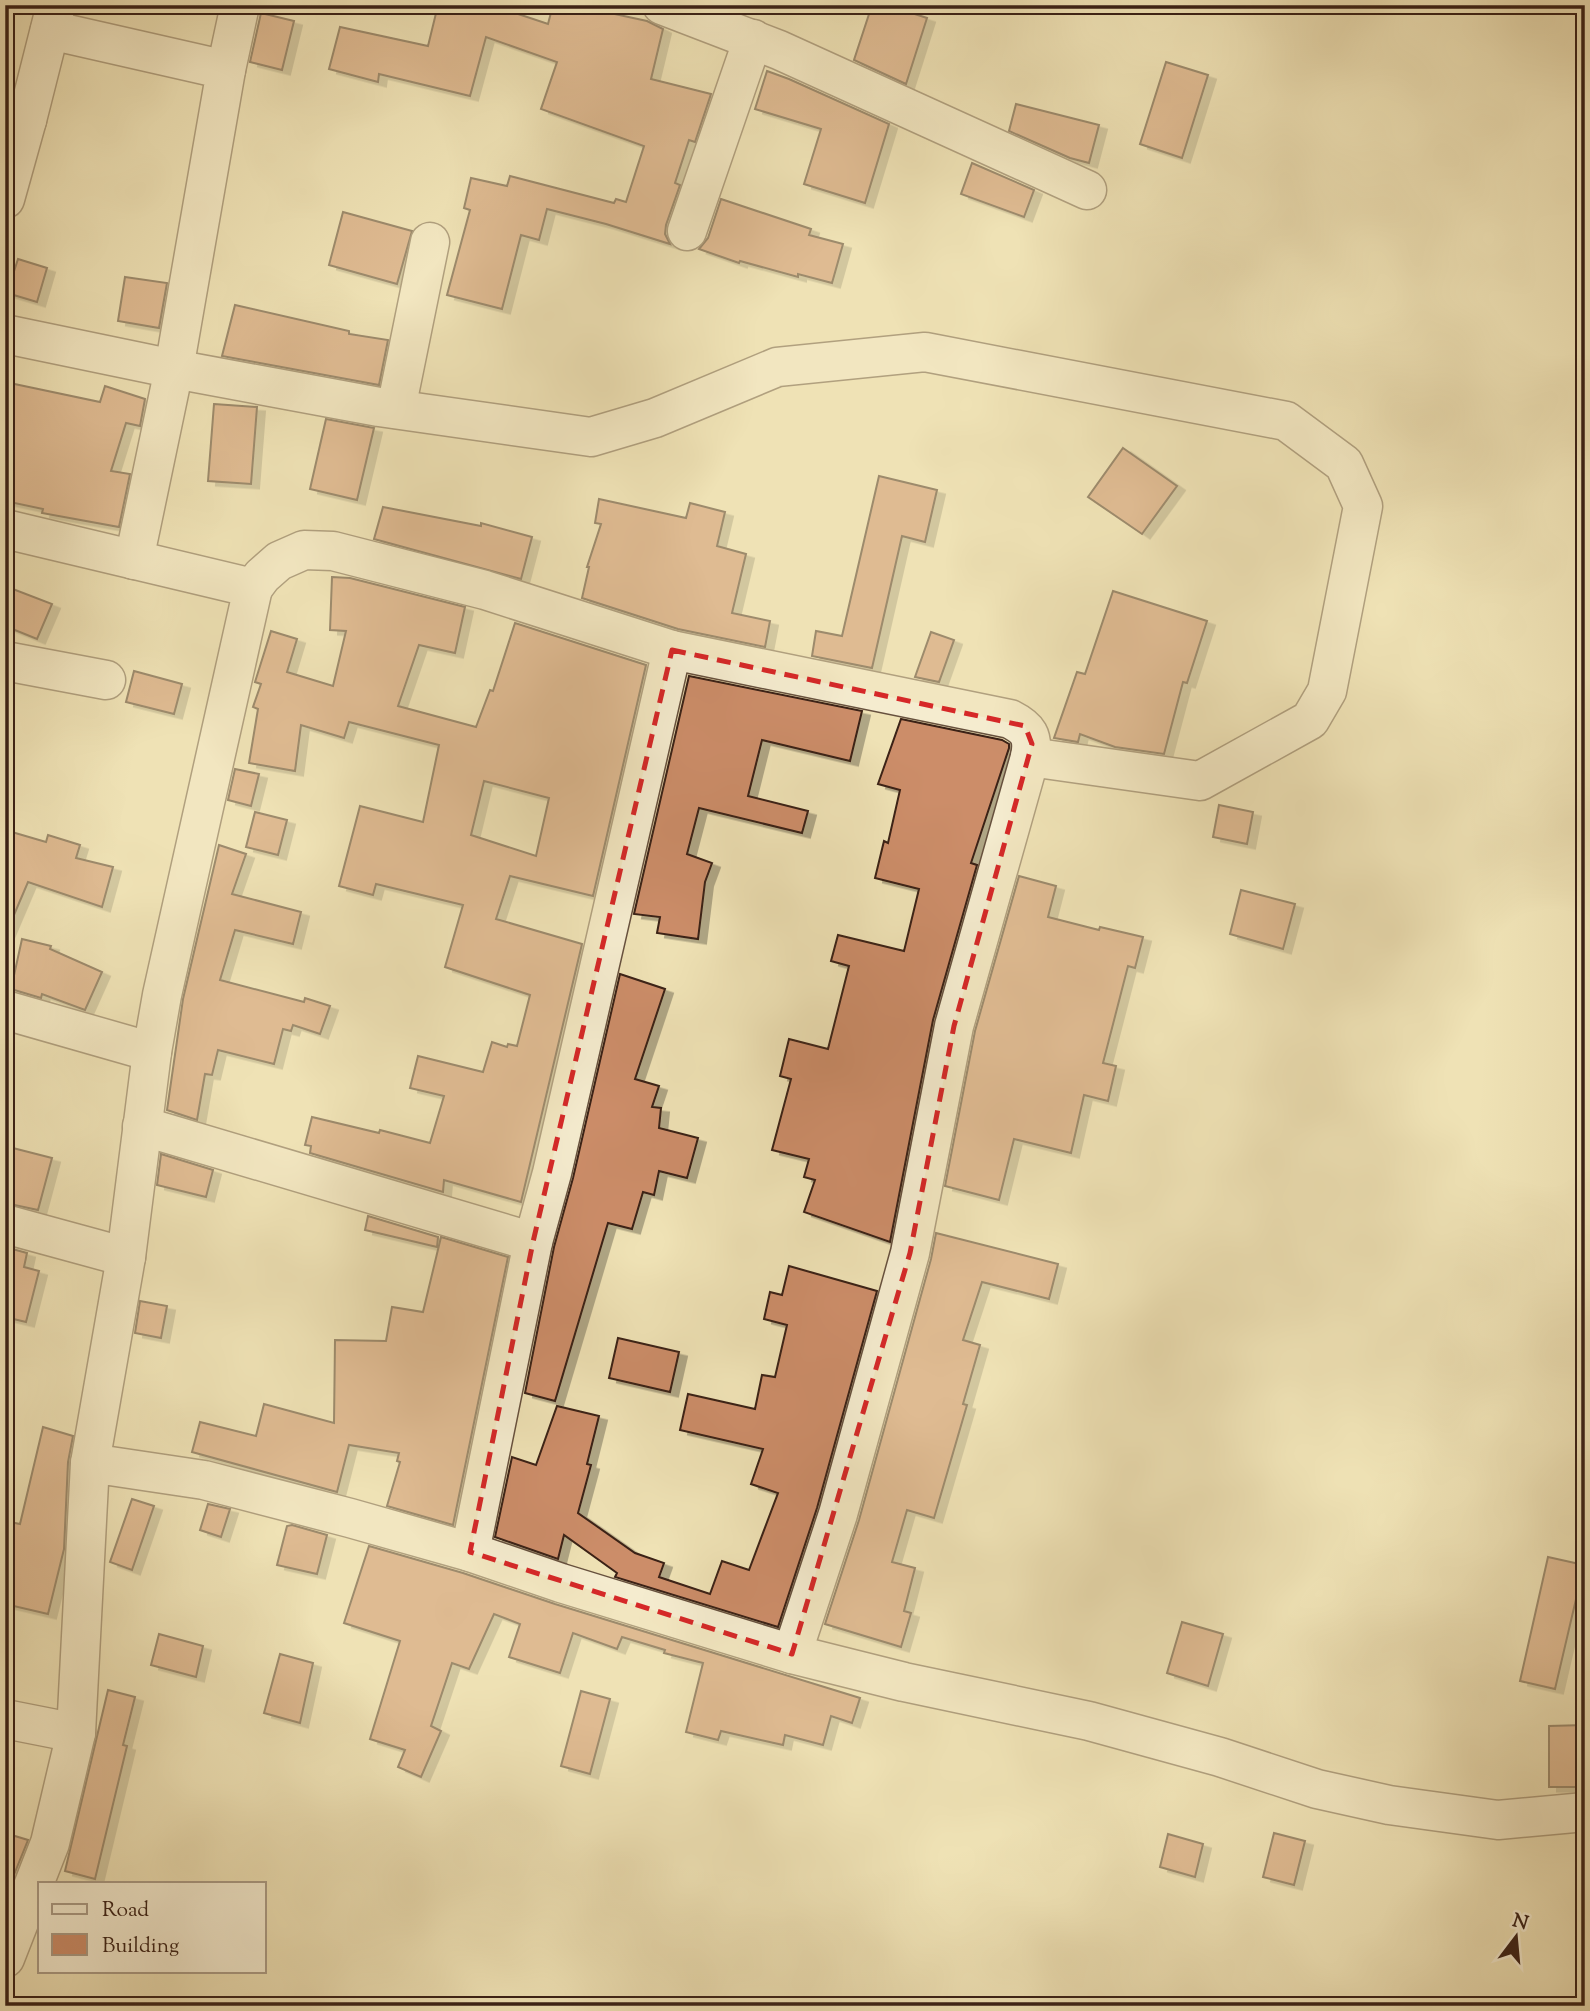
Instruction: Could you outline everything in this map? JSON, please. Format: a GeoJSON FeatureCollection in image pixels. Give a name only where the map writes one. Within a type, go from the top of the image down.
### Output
{"type":"FeatureCollection","features":[{"type":"Feature","properties":{"kind":"street"},"geometry":{"type":"LineString","coordinates":[[135,560],[174,369],[226,70],[240,5]]}},
{"type":"Feature","properties":{"kind":"street"},"geometry":{"type":"LineString","coordinates":[[662,5],[752,39],[1087,190]]}},
{"type":"Feature","properties":{"kind":"street"},"geometry":{"type":"LineString","coordinates":[[5,199],[16,118],[53,18],[226,70]]}},
{"type":"Feature","properties":{"kind":"street"},"geometry":{"type":"LineString","coordinates":[[687,231],[752,39]]}},
{"type":"Feature","properties":{"kind":"street"},"geometry":{"type":"LineString","coordinates":[[396,409],[430,242]]}},
{"type":"Feature","properties":{"kind":"street"},"geometry":{"type":"LineString","coordinates":[[5,334],[174,369],[396,409],[591,437],[655,418],[777,367],[925,352],[1286,421],[1344,464],[1363,506],[1326,691],[1310,720],[1200,780],[1030,757]]}},
{"type":"Feature","properties":{"kind":"street"},"geometry":{"type":"LineString","coordinates":[[5,529],[253,588]]}},
{"type":"Feature","properties":{"kind":"street"},"geometry":{"type":"LineString","coordinates":[[5,1958],[50,1843],[76,1733],[90,1463],[126,1257],[152,1052],[165,982],[253,588],[279,561],[304,550],[333,551],[485,590],[672,650],[1010,719],[1025,726],[1031,736],[1030,757],[954,1027],[910,1253],[838,1514],[792,1654]]}},
{"type":"Feature","properties":{"kind":"street"},"geometry":{"type":"LineString","coordinates":[[470,1552],[533,1242],[552,1173],[672,650]]}},
{"type":"Feature","properties":{"kind":"street"},"geometry":{"type":"LineString","coordinates":[[5,661],[106,680]]}},
{"type":"Feature","properties":{"kind":"street"},"geometry":{"type":"LineString","coordinates":[[5,1010],[152,1052]]}},
{"type":"Feature","properties":{"kind":"street"},"geometry":{"type":"LineString","coordinates":[[142,1126],[533,1242]]}},
{"type":"Feature","properties":{"kind":"street"},"geometry":{"type":"LineString","coordinates":[[5,1224],[126,1257]]}},
{"type":"Feature","properties":{"kind":"street"},"geometry":{"type":"LineString","coordinates":[[90,1463],[204,1480],[470,1552],[792,1654],[904,1682],[1089,1721],[1220,1756],[1317,1789],[1389,1805],[1498,1820],[1585,1812]]}},
{"type":"Feature","properties":{"kind":"street"},"geometry":{"type":"LineString","coordinates":[[5,1719],[76,1733]]}},
{"type":"Feature","properties":{"kind":"highlighted area"},"geometry":{"type":"Polygon","coordinates":[[[672,650],[1025,726],[1032,744],[1030,757],[954,1026],[910,1253],[792,1654],[470,1552],[533,1242],[672,650]]]}},
{"type":"Feature","properties":{"kind":"building"},"geometry":{"type":"Polygon","coordinates":[[[438,5],[491,5],[548,24],[553,5],[597,5],[596,10],[647,21],[663,29],[651,79],[711,94],[695,142],[689,140],[675,183],[680,185],[665,234],[670,244],[547,209],[539,240],[521,235],[502,309],[447,295],[470,210],[464,208],[471,178],[507,186],[510,176],[614,203],[616,199],[626,202],[644,146],[541,109],[557,62],[486,37],[470,96],[379,74],[378,82],[329,69],[340,27],[428,46],[438,5]]]}},
{"type":"Feature","properties":{"kind":"building"},"geometry":{"type":"Polygon","coordinates":[[[872,5],[887,5],[927,18],[906,84],[854,60],[872,5]]]}},
{"type":"Feature","properties":{"kind":"building"},"geometry":{"type":"Polygon","coordinates":[[[261,13],[294,21],[282,70],[250,62],[261,13]]]}},
{"type":"Feature","properties":{"kind":"building"},"geometry":{"type":"Polygon","coordinates":[[[1166,62],[1208,75],[1182,158],[1140,144],[1166,62]]]}},
{"type":"Feature","properties":{"kind":"building"},"geometry":{"type":"Polygon","coordinates":[[[767,71],[889,124],[865,203],[804,184],[821,129],[755,109],[767,71]]]}},
{"type":"Feature","properties":{"kind":"building"},"geometry":{"type":"Polygon","coordinates":[[[1016,104],[1099,125],[1089,163],[1070,158],[1009,131],[1016,104]]]}},
{"type":"Feature","properties":{"kind":"building"},"geometry":{"type":"Polygon","coordinates":[[[972,163],[1034,190],[1024,217],[961,194],[972,163]]]}},
{"type":"Feature","properties":{"kind":"building"},"geometry":{"type":"Polygon","coordinates":[[[721,199],[811,229],[809,235],[843,244],[832,283],[740,261],[739,263],[699,249],[708,238],[721,199]]]}},
{"type":"Feature","properties":{"kind":"building"},"geometry":{"type":"Polygon","coordinates":[[[343,212],[412,231],[397,284],[329,265],[343,212]]]}},
{"type":"Feature","properties":{"kind":"building"},"geometry":{"type":"Polygon","coordinates":[[[18,259],[47,268],[37,302],[7,293],[18,259]]]}},
{"type":"Feature","properties":{"kind":"building"},"geometry":{"type":"Polygon","coordinates":[[[125,277],[167,283],[159,328],[118,321],[125,277]]]}},
{"type":"Feature","properties":{"kind":"building"},"geometry":{"type":"Polygon","coordinates":[[[235,305],[349,331],[349,334],[388,340],[379,385],[222,356],[235,305]]]}},
{"type":"Feature","properties":{"kind":"building"},"geometry":{"type":"Polygon","coordinates":[[[5,382],[100,402],[105,386],[145,399],[140,426],[126,423],[111,471],[130,474],[119,527],[42,513],[43,509],[5,501],[5,460],[10,439],[5,438],[5,382]]]}},
{"type":"Feature","properties":{"kind":"building"},"geometry":{"type":"Polygon","coordinates":[[[214,404],[257,407],[251,484],[208,481],[214,404]]]}},
{"type":"Feature","properties":{"kind":"building"},"geometry":{"type":"Polygon","coordinates":[[[326,419],[374,428],[357,500],[310,489],[326,419]]]}},
{"type":"Feature","properties":{"kind":"building"},"geometry":{"type":"Polygon","coordinates":[[[1123,448],[1177,486],[1142,534],[1088,497],[1123,448]]]}},
{"type":"Feature","properties":{"kind":"building"},"geometry":{"type":"Polygon","coordinates":[[[879,476],[937,490],[925,542],[902,536],[872,668],[812,656],[816,631],[842,636],[879,476]]]}},
{"type":"Feature","properties":{"kind":"building"},"geometry":{"type":"Polygon","coordinates":[[[599,499],[686,518],[690,503],[725,512],[717,546],[746,554],[732,613],[770,621],[765,647],[678,629],[582,598],[587,567],[601,524],[595,523],[599,499]]]}},
{"type":"Feature","properties":{"kind":"building"},"geometry":{"type":"Polygon","coordinates":[[[383,507],[481,526],[481,523],[532,537],[521,579],[374,539],[383,507]]]}},
{"type":"Feature","properties":{"kind":"building"},"geometry":{"type":"Polygon","coordinates":[[[332,577],[350,578],[465,607],[455,653],[419,645],[398,706],[476,727],[490,690],[493,691],[515,623],[646,665],[593,896],[510,876],[496,919],[582,944],[521,1202],[444,1180],[443,1192],[310,1153],[311,1146],[305,1145],[312,1117],[430,1143],[444,1096],[410,1088],[418,1056],[483,1072],[492,1042],[507,1047],[508,1044],[517,1046],[530,995],[445,967],[463,905],[376,884],[373,895],[339,886],[360,806],[423,822],[439,745],[349,722],[344,738],[301,725],[295,771],[249,763],[258,709],[253,707],[261,684],[255,682],[271,631],[297,639],[287,672],[333,686],[346,631],[330,630],[332,577]],[[484,781],[471,835],[536,856],[549,798],[484,781]]]}},
{"type":"Feature","properties":{"kind":"building"},"geometry":{"type":"Polygon","coordinates":[[[5,586],[52,604],[37,639],[5,626],[5,586]]]}},
{"type":"Feature","properties":{"kind":"building"},"geometry":{"type":"Polygon","coordinates":[[[1113,591],[1207,621],[1187,683],[1183,682],[1164,754],[1115,747],[1080,734],[1078,742],[1054,738],[1077,672],[1085,674],[1113,591]]]}},
{"type":"Feature","properties":{"kind":"building"},"geometry":{"type":"Polygon","coordinates":[[[931,632],[954,640],[939,682],[915,677],[931,632]]]}},
{"type":"Feature","properties":{"kind":"building"},"geometry":{"type":"Polygon","coordinates":[[[134,671],[182,684],[174,714],[126,702],[134,671]]]}},
{"type":"Feature","properties":{"kind":"building"},"geometry":{"type":"Polygon","coordinates":[[[689,676],[862,711],[850,761],[762,740],[748,796],[808,811],[802,833],[699,808],[687,854],[712,863],[705,882],[698,939],[657,933],[660,917],[634,914],[689,676]]]}},
{"type":"Feature","properties":{"kind":"building"},"geometry":{"type":"Polygon","coordinates":[[[901,719],[1002,740],[1009,744],[1009,748],[971,863],[977,865],[933,1020],[890,1242],[804,1212],[815,1180],[804,1177],[809,1159],[772,1150],[791,1079],[780,1076],[789,1039],[828,1049],[849,966],[831,961],[838,935],[904,951],[919,889],[875,878],[884,841],[888,843],[900,790],[878,784],[901,719]]]}},
{"type":"Feature","properties":{"kind":"building"},"geometry":{"type":"Polygon","coordinates":[[[235,769],[259,774],[251,806],[228,800],[235,769]]]}},
{"type":"Feature","properties":{"kind":"building"},"geometry":{"type":"Polygon","coordinates":[[[1219,805],[1253,812],[1247,844],[1213,837],[1219,805]]]}},
{"type":"Feature","properties":{"kind":"building"},"geometry":{"type":"Polygon","coordinates":[[[255,812],[287,820],[278,855],[246,847],[255,812]]]}},
{"type":"Feature","properties":{"kind":"building"},"geometry":{"type":"Polygon","coordinates":[[[5,830],[46,842],[48,835],[80,845],[76,858],[113,867],[102,907],[28,882],[5,936],[5,830]]]}},
{"type":"Feature","properties":{"kind":"building"},"geometry":{"type":"Polygon","coordinates":[[[219,845],[246,854],[232,894],[301,912],[293,944],[235,930],[220,980],[330,1006],[320,1034],[293,1025],[291,1031],[283,1029],[274,1064],[218,1050],[212,1075],[205,1074],[197,1120],[167,1110],[183,999],[219,845]]]}},
{"type":"Feature","properties":{"kind":"building"},"geometry":{"type":"Polygon","coordinates":[[[1019,876],[1056,886],[1048,917],[1099,930],[1100,927],[1143,937],[1135,968],[1128,966],[1103,1063],[1116,1066],[1108,1101],[1084,1095],[1071,1153],[1014,1139],[999,1200],[945,1186],[975,1031],[1019,876]]]}},
{"type":"Feature","properties":{"kind":"building"},"geometry":{"type":"Polygon","coordinates":[[[1241,890],[1295,904],[1283,949],[1230,934],[1241,890]]]}},
{"type":"Feature","properties":{"kind":"building"},"geometry":{"type":"Polygon","coordinates":[[[22,939],[51,946],[50,949],[102,972],[85,1010],[42,994],[41,998],[11,989],[22,939]]]}},
{"type":"Feature","properties":{"kind":"building"},"geometry":{"type":"Polygon","coordinates":[[[620,974],[665,989],[635,1079],[659,1086],[652,1107],[661,1108],[659,1128],[698,1138],[687,1178],[659,1171],[654,1195],[643,1192],[632,1229],[608,1223],[555,1401],[525,1393],[554,1247],[573,1178],[620,974]]]}},
{"type":"Feature","properties":{"kind":"building"},"geometry":{"type":"Polygon","coordinates":[[[5,1146],[52,1158],[38,1210],[5,1203],[5,1146]]]}},
{"type":"Feature","properties":{"kind":"building"},"geometry":{"type":"Polygon","coordinates":[[[161,1154],[213,1170],[206,1197],[157,1185],[161,1154]]]}},
{"type":"Feature","properties":{"kind":"building"},"geometry":{"type":"Polygon","coordinates":[[[368,1216],[438,1237],[437,1247],[365,1230],[368,1216]]]}},
{"type":"Feature","properties":{"kind":"building"},"geometry":{"type":"Polygon","coordinates":[[[936,1233],[1058,1264],[1049,1299],[982,1282],[963,1340],[980,1345],[963,1404],[967,1405],[934,1518],[907,1510],[892,1562],[915,1568],[904,1611],[911,1613],[901,1647],[825,1624],[859,1520],[936,1233]]]}},
{"type":"Feature","properties":{"kind":"building"},"geometry":{"type":"Polygon","coordinates":[[[441,1237],[508,1257],[453,1525],[387,1506],[400,1462],[397,1461],[399,1453],[349,1445],[337,1492],[192,1452],[200,1422],[256,1436],[264,1404],[334,1423],[335,1340],[386,1341],[392,1307],[423,1312],[441,1237]]]}},
{"type":"Feature","properties":{"kind":"building"},"geometry":{"type":"Polygon","coordinates":[[[5,1247],[27,1253],[24,1267],[39,1271],[26,1322],[5,1317],[5,1247]]]}},
{"type":"Feature","properties":{"kind":"building"},"geometry":{"type":"Polygon","coordinates":[[[789,1266],[877,1291],[817,1508],[778,1627],[615,1577],[617,1573],[564,1535],[558,1559],[495,1537],[512,1457],[536,1465],[557,1406],[599,1416],[587,1464],[591,1465],[578,1513],[635,1553],[664,1563],[659,1577],[710,1594],[722,1561],[749,1570],[778,1493],[751,1484],[763,1449],[680,1430],[688,1394],[755,1409],[762,1375],[775,1377],[787,1325],[764,1319],[770,1292],[782,1295],[789,1266]]]}},
{"type":"Feature","properties":{"kind":"building"},"geometry":{"type":"Polygon","coordinates":[[[140,1301],[167,1306],[161,1338],[135,1333],[140,1301]]]}},
{"type":"Feature","properties":{"kind":"building"},"geometry":{"type":"Polygon","coordinates":[[[618,1338],[679,1352],[670,1392],[609,1378],[618,1338]]]}},
{"type":"Feature","properties":{"kind":"building"},"geometry":{"type":"Polygon","coordinates":[[[43,1427],[73,1436],[68,1462],[64,1549],[48,1614],[5,1604],[5,1521],[20,1524],[43,1427]]]}},
{"type":"Feature","properties":{"kind":"building"},"geometry":{"type":"Polygon","coordinates":[[[132,1499],[154,1506],[132,1570],[110,1562],[132,1499]]]}},
{"type":"Feature","properties":{"kind":"building"},"geometry":{"type":"Polygon","coordinates":[[[208,1504],[230,1509],[221,1537],[200,1530],[208,1504]]]}},
{"type":"Feature","properties":{"kind":"building"},"geometry":{"type":"Polygon","coordinates":[[[287,1526],[327,1535],[317,1574],[277,1565],[287,1526]]]}},
{"type":"Feature","properties":{"kind":"building"},"geometry":{"type":"Polygon","coordinates":[[[369,1546],[860,1698],[852,1723],[831,1716],[823,1745],[785,1735],[783,1745],[721,1731],[718,1740],[686,1732],[703,1663],[664,1653],[665,1650],[622,1637],[617,1649],[573,1633],[560,1673],[509,1657],[520,1624],[494,1614],[469,1669],[452,1663],[431,1726],[441,1731],[421,1777],[398,1767],[405,1750],[370,1739],[400,1641],[344,1623],[369,1546]]]}},
{"type":"Feature","properties":{"kind":"building"},"geometry":{"type":"Polygon","coordinates":[[[1548,1557],[1584,1565],[1555,1689],[1520,1681],[1548,1557]]]}},
{"type":"Feature","properties":{"kind":"building"},"geometry":{"type":"Polygon","coordinates":[[[1182,1622],[1223,1634],[1208,1686],[1167,1673],[1182,1622]]]}},
{"type":"Feature","properties":{"kind":"building"},"geometry":{"type":"Polygon","coordinates":[[[159,1634],[203,1646],[196,1677],[151,1665],[159,1634]]]}},
{"type":"Feature","properties":{"kind":"building"},"geometry":{"type":"Polygon","coordinates":[[[280,1654],[313,1663],[300,1723],[264,1713],[280,1654]]]}},
{"type":"Feature","properties":{"kind":"building"},"geometry":{"type":"Polygon","coordinates":[[[108,1690],[135,1697],[123,1745],[127,1746],[95,1879],[65,1871],[108,1690]]]}},
{"type":"Feature","properties":{"kind":"building"},"geometry":{"type":"Polygon","coordinates":[[[581,1691],[610,1699],[590,1774],[561,1766],[581,1691]]]}},
{"type":"Feature","properties":{"kind":"building"},"geometry":{"type":"Polygon","coordinates":[[[1585,1725],[1585,1787],[1549,1787],[1549,1726],[1585,1725]]]}},
{"type":"Feature","properties":{"kind":"building"},"geometry":{"type":"Polygon","coordinates":[[[5,1833],[28,1840],[5,1897],[5,1833]]]}},
{"type":"Feature","properties":{"kind":"building"},"geometry":{"type":"Polygon","coordinates":[[[1274,1833],[1305,1841],[1294,1885],[1263,1877],[1274,1833]]]}},
{"type":"Feature","properties":{"kind":"building"},"geometry":{"type":"Polygon","coordinates":[[[1168,1834],[1203,1844],[1195,1877],[1160,1867],[1168,1834]]]}}]}
